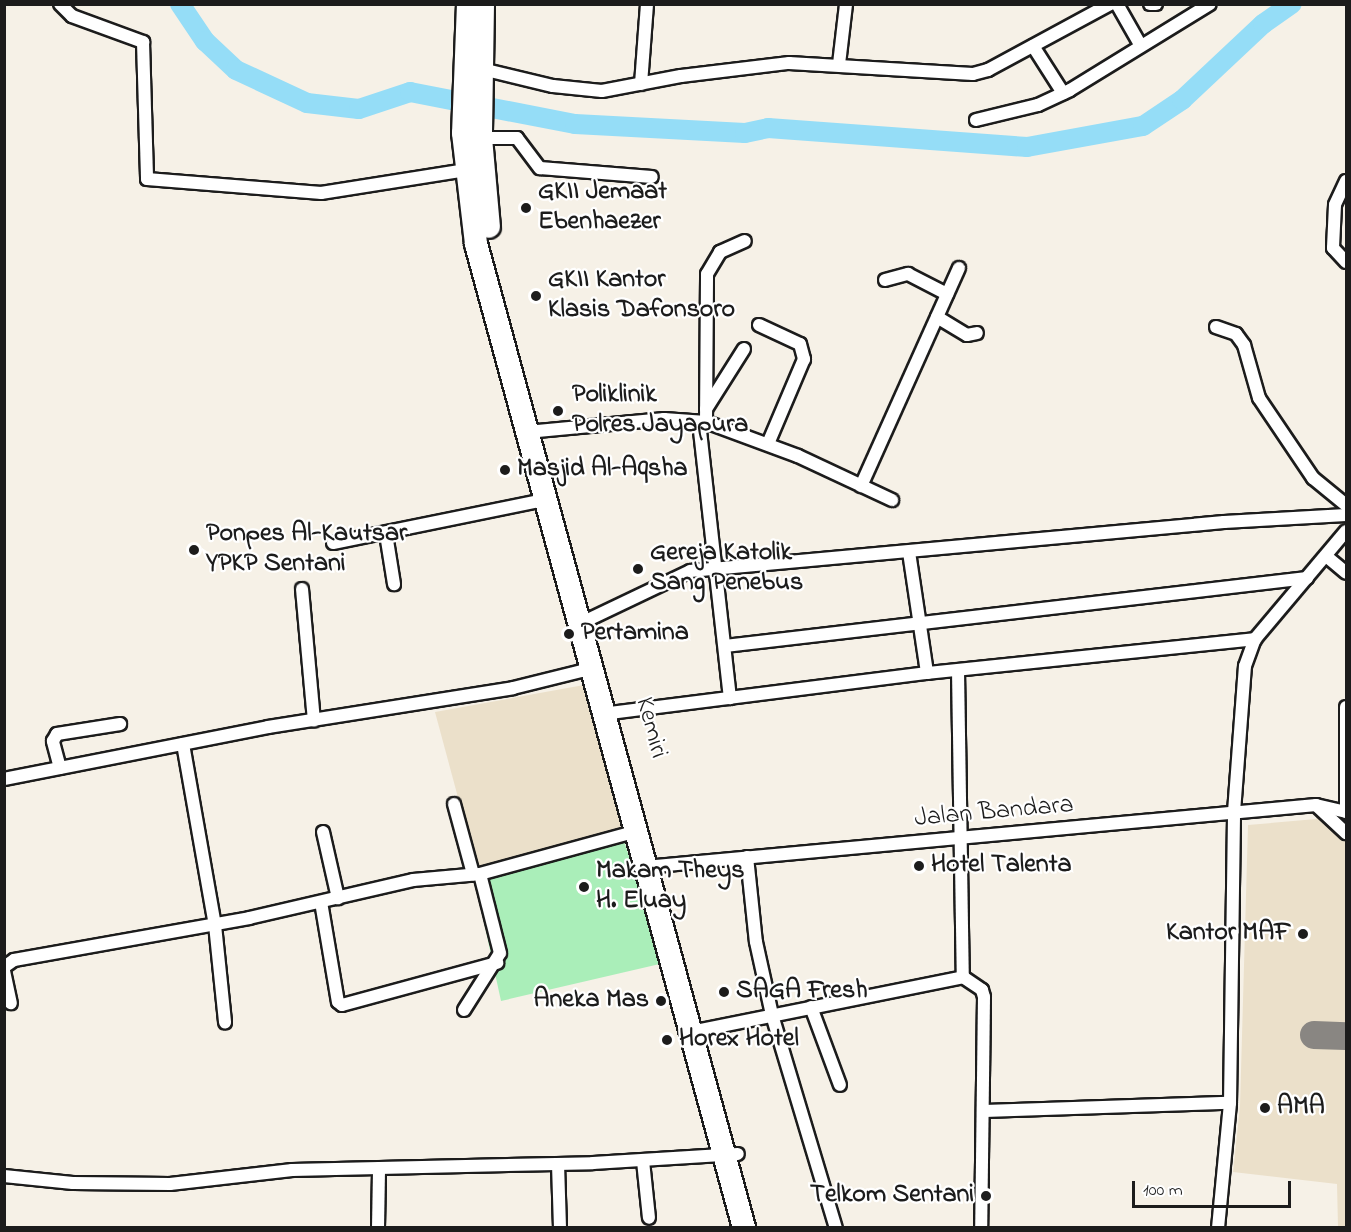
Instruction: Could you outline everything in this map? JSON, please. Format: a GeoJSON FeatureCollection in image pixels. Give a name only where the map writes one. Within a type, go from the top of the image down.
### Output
{"type":"FeatureCollection","features":[{"type":"Feature","properties":{"kind":"highway"},"geometry":{"type":"LineString","coordinates":[[468,4],[476,72]]}},
{"type":"Feature","properties":{"kind":"highway"},"geometry":{"type":"LineString","coordinates":[[483,4],[476,72],[475,135],[484,244]]}},
{"type":"Feature","properties":{"kind":"highway"},"geometry":{"type":"LineString","coordinates":[[475,135],[466,170],[484,244]]}},
{"type":"Feature","properties":{"kind":"highway","name":"Kemiri"},"geometry":{"type":"LineString","coordinates":[[484,244],[609,713],[697,1031],[732,1154],[758,1227]]}},
{"type":"Feature","properties":{"kind":"highway","name":"Kemiri"},"geometry":{"type":"LineString","coordinates":[[533,432],[545,500],[573,579]]}},
{"type":"Feature","properties":{"kind":"highway","name":"Kemiri"},"geometry":{"type":"LineString","coordinates":[[585,622],[590,669],[609,713],[634,832],[652,866]]}},
{"type":"Feature","properties":{"kind":"highway","name":"Kemiri"},"geometry":{"type":"LineString","coordinates":[[732,1154],[744,1227]]}},
{"type":"Feature","properties":{"kind":"street"},"geometry":{"type":"LineString","coordinates":[[60,4],[72,16],[143,42],[146,60],[147,179],[321,193],[466,170]]}},
{"type":"Feature","properties":{"kind":"street"},"geometry":{"type":"LineString","coordinates":[[641,84],[647,4]]}},
{"type":"Feature","properties":{"kind":"street"},"geometry":{"type":"LineString","coordinates":[[839,64],[846,4]]}},
{"type":"Feature","properties":{"kind":"street"},"geometry":{"type":"LineString","coordinates":[[476,72],[588,91],[758,66],[839,64],[974,74],[988,70],[1110,4]]}},
{"type":"Feature","properties":{"kind":"street"},"geometry":{"type":"LineString","coordinates":[[1117,4],[1141,46]]}},
{"type":"Feature","properties":{"kind":"street"},"geometry":{"type":"LineString","coordinates":[[1150,4],[1156,4]]}},
{"type":"Feature","properties":{"kind":"street"},"geometry":{"type":"LineString","coordinates":[[976,120],[1028,108],[1063,93],[1210,4]]}},
{"type":"Feature","properties":{"kind":"street"},"geometry":{"type":"LineString","coordinates":[[1033,46],[1063,93]]}},
{"type":"Feature","properties":{"kind":"street"},"geometry":{"type":"LineString","coordinates":[[475,135],[519,139],[540,168],[652,177]]}},
{"type":"Feature","properties":{"kind":"street"},"geometry":{"type":"LineString","coordinates":[[1347,181],[1335,205],[1333,248],[1347,262]]}},
{"type":"Feature","properties":{"kind":"street"},"geometry":{"type":"LineString","coordinates":[[730,698],[715,569],[703,418],[707,274],[720,252],[745,241]]}},
{"type":"Feature","properties":{"kind":"street"},"geometry":{"type":"LineString","coordinates":[[861,486],[959,268]]}},
{"type":"Feature","properties":{"kind":"street"},"geometry":{"type":"LineString","coordinates":[[885,280],[908,274],[947,294]]}},
{"type":"Feature","properties":{"kind":"street"},"geometry":{"type":"LineString","coordinates":[[937,317],[966,335],[977,333]]}},
{"type":"Feature","properties":{"kind":"street"},"geometry":{"type":"LineString","coordinates":[[759,325],[800,344],[804,359],[768,444]]}},
{"type":"Feature","properties":{"kind":"street"},"geometry":{"type":"LineString","coordinates":[[1216,327],[1236,334],[1244,345],[1259,398],[1313,478],[1347,505]]}},
{"type":"Feature","properties":{"kind":"street"},"geometry":{"type":"LineString","coordinates":[[703,418],[744,350]]}},
{"type":"Feature","properties":{"kind":"street"},"geometry":{"type":"LineString","coordinates":[[533,432],[656,419],[703,418],[768,444],[892,500]]}},
{"type":"Feature","properties":{"kind":"street"},"geometry":{"type":"LineString","coordinates":[[333,543],[545,500]]}},
{"type":"Feature","properties":{"kind":"street"},"geometry":{"type":"LineString","coordinates":[[585,622],[680,575],[715,569],[1224,522],[1347,515]]}},
{"type":"Feature","properties":{"kind":"street"},"geometry":{"type":"LineString","coordinates":[[1218,1227],[1230,1103],[1234,812],[1245,666],[1255,639],[1347,531]]}},
{"type":"Feature","properties":{"kind":"street"},"geometry":{"type":"LineString","coordinates":[[386,534],[394,584]]}},
{"type":"Feature","properties":{"kind":"street"},"geometry":{"type":"LineString","coordinates":[[909,552],[927,673]]}},
{"type":"Feature","properties":{"kind":"street"},"geometry":{"type":"LineString","coordinates":[[1326,556],[1347,573]]}},
{"type":"Feature","properties":{"kind":"street"},"geometry":{"type":"LineString","coordinates":[[725,645],[1307,578]]}},
{"type":"Feature","properties":{"kind":"street"},"geometry":{"type":"LineString","coordinates":[[302,589],[314,720]]}},
{"type":"Feature","properties":{"kind":"street"},"geometry":{"type":"LineString","coordinates":[[609,713],[927,673],[1255,639]]}},
{"type":"Feature","properties":{"kind":"street"},"geometry":{"type":"LineString","coordinates":[[4,779],[314,720],[513,688],[590,669]]}},
{"type":"Feature","properties":{"kind":"street"},"geometry":{"type":"LineString","coordinates":[[958,671],[963,977]]}},
{"type":"Feature","properties":{"kind":"street"},"geometry":{"type":"LineString","coordinates":[[1346,812],[1347,707]]}},
{"type":"Feature","properties":{"kind":"street"},"geometry":{"type":"LineString","coordinates":[[60,768],[53,741],[57,734],[120,724]]}},
{"type":"Feature","properties":{"kind":"street"},"geometry":{"type":"LineString","coordinates":[[183,744],[215,925],[225,1022]]}},
{"type":"Feature","properties":{"kind":"street"},"geometry":{"type":"LineString","coordinates":[[454,804],[500,953],[497,963],[464,1010]]}},
{"type":"Feature","properties":{"kind":"street"},"geometry":{"type":"LineString","coordinates":[[1316,805],[1347,833]]}},
{"type":"Feature","properties":{"kind":"street","name":"Jalan Bandara"},"geometry":{"type":"LineString","coordinates":[[652,866],[1316,805],[1346,812]]}},
{"type":"Feature","properties":{"kind":"street"},"geometry":{"type":"LineString","coordinates":[[323,832],[338,898]]}},
{"type":"Feature","properties":{"kind":"street"},"geometry":{"type":"LineString","coordinates":[[11,1003],[4,969],[14,960],[215,925],[413,880],[476,874],[634,832]]}},
{"type":"Feature","properties":{"kind":"street"},"geometry":{"type":"LineString","coordinates":[[747,857],[756,942],[772,1015],[836,1227]]}},
{"type":"Feature","properties":{"kind":"street"},"geometry":{"type":"LineString","coordinates":[[321,902],[338,1002],[342,1005],[497,963]]}},
{"type":"Feature","properties":{"kind":"street"},"geometry":{"type":"LineString","coordinates":[[697,1031],[963,977],[983,993],[981,1227]]}},
{"type":"Feature","properties":{"kind":"street"},"geometry":{"type":"LineString","coordinates":[[811,1007],[840,1085]]}},
{"type":"Feature","properties":{"kind":"street"},"geometry":{"type":"LineString","coordinates":[[983,1111],[1230,1103]]}},
{"type":"Feature","properties":{"kind":"street"},"geometry":{"type":"LineString","coordinates":[[4,1176],[42,1181],[162,1184],[251,1172],[643,1161],[732,1154]]}},
{"type":"Feature","properties":{"kind":"street"},"geometry":{"type":"LineString","coordinates":[[643,1161],[649,1218]]}},
{"type":"Feature","properties":{"kind":"street"},"geometry":{"type":"LineString","coordinates":[[558,1164],[560,1227]]}},
{"type":"Feature","properties":{"kind":"street"},"geometry":{"type":"LineString","coordinates":[[378,1227],[379,1168]]}},
{"type":"Feature","properties":{"kind":"shaded area"},"geometry":{"type":"Polygon","coordinates":[[[584,685],[622,829],[477,868],[435,712],[584,685]]]}},
{"type":"Feature","properties":{"kind":"shaded area"},"geometry":{"type":"Polygon","coordinates":[[[1317,815],[1346,841],[1346,1227],[1338,1227],[1337,1184],[1233,1172],[1240,1106],[1248,825],[1316,819],[1317,815]]]}},
{"type":"Feature","properties":{"kind":"green space"},"geometry":{"type":"Polygon","coordinates":[[[623,838],[664,963],[501,1001],[475,881],[623,838]]]}},
{"type":"Feature","properties":{"kind":"waterway"},"geometry":{"type":"LineString","coordinates":[[180,4],[205,41],[236,70],[307,103],[359,109],[410,92],[575,124],[745,133],[768,128],[1027,147],[1143,126],[1182,100],[1263,24],[1292,4]]}},
{"type":"Feature","properties":{"kind":"taxiway"},"geometry":{"type":"LineString","coordinates":[[1314,1035],[1346,1036]]}},
{"type":"Feature","properties":{"kind":"place","name":"GKII Jemaat Ebenhaezer"},"geometry":{"type":"Point","coordinates":[526,208]}},
{"type":"Feature","properties":{"kind":"place","name":"GKII Kantor Klasis Dafonsoro"},"geometry":{"type":"Point","coordinates":[536,296]}},
{"type":"Feature","properties":{"kind":"place","name":"Poliklinik Polres Jayapura"},"geometry":{"type":"Point","coordinates":[558,411]}},
{"type":"Feature","properties":{"kind":"place","name":"Masjid Al-Aqsha"},"geometry":{"type":"Point","coordinates":[505,470]}},
{"type":"Feature","properties":{"kind":"place","name":"Ponpes Al-Kautsar YPKP Sentani"},"geometry":{"type":"Point","coordinates":[194,550]}},
{"type":"Feature","properties":{"kind":"place","name":"Gereja Katolik Sang Penebus"},"geometry":{"type":"Point","coordinates":[638,569]}},
{"type":"Feature","properties":{"kind":"place","name":"Pertamina"},"geometry":{"type":"Point","coordinates":[569,634]}},
{"type":"Feature","properties":{"kind":"place","name":"Hotel Talenta"},"geometry":{"type":"Point","coordinates":[919,866]}},
{"type":"Feature","properties":{"kind":"place","name":"Makam Theys H. Eluay"},"geometry":{"type":"Point","coordinates":[584,887]}},
{"type":"Feature","properties":{"kind":"place","name":"Kantor MAF"},"geometry":{"type":"Point","coordinates":[1303,934]}},
{"type":"Feature","properties":{"kind":"place","name":"SAGA Fresh"},"geometry":{"type":"Point","coordinates":[724,992]}},
{"type":"Feature","properties":{"kind":"place","name":"Aneka Mas"},"geometry":{"type":"Point","coordinates":[661,1001]}},
{"type":"Feature","properties":{"kind":"place","name":"Horex Hotel"},"geometry":{"type":"Point","coordinates":[667,1040]}},
{"type":"Feature","properties":{"kind":"place","name":"AMA"},"geometry":{"type":"Point","coordinates":[1265,1108]}},
{"type":"Feature","properties":{"kind":"place","name":"Telkom Sentani"},"geometry":{"type":"Point","coordinates":[986,1196]}}]}
